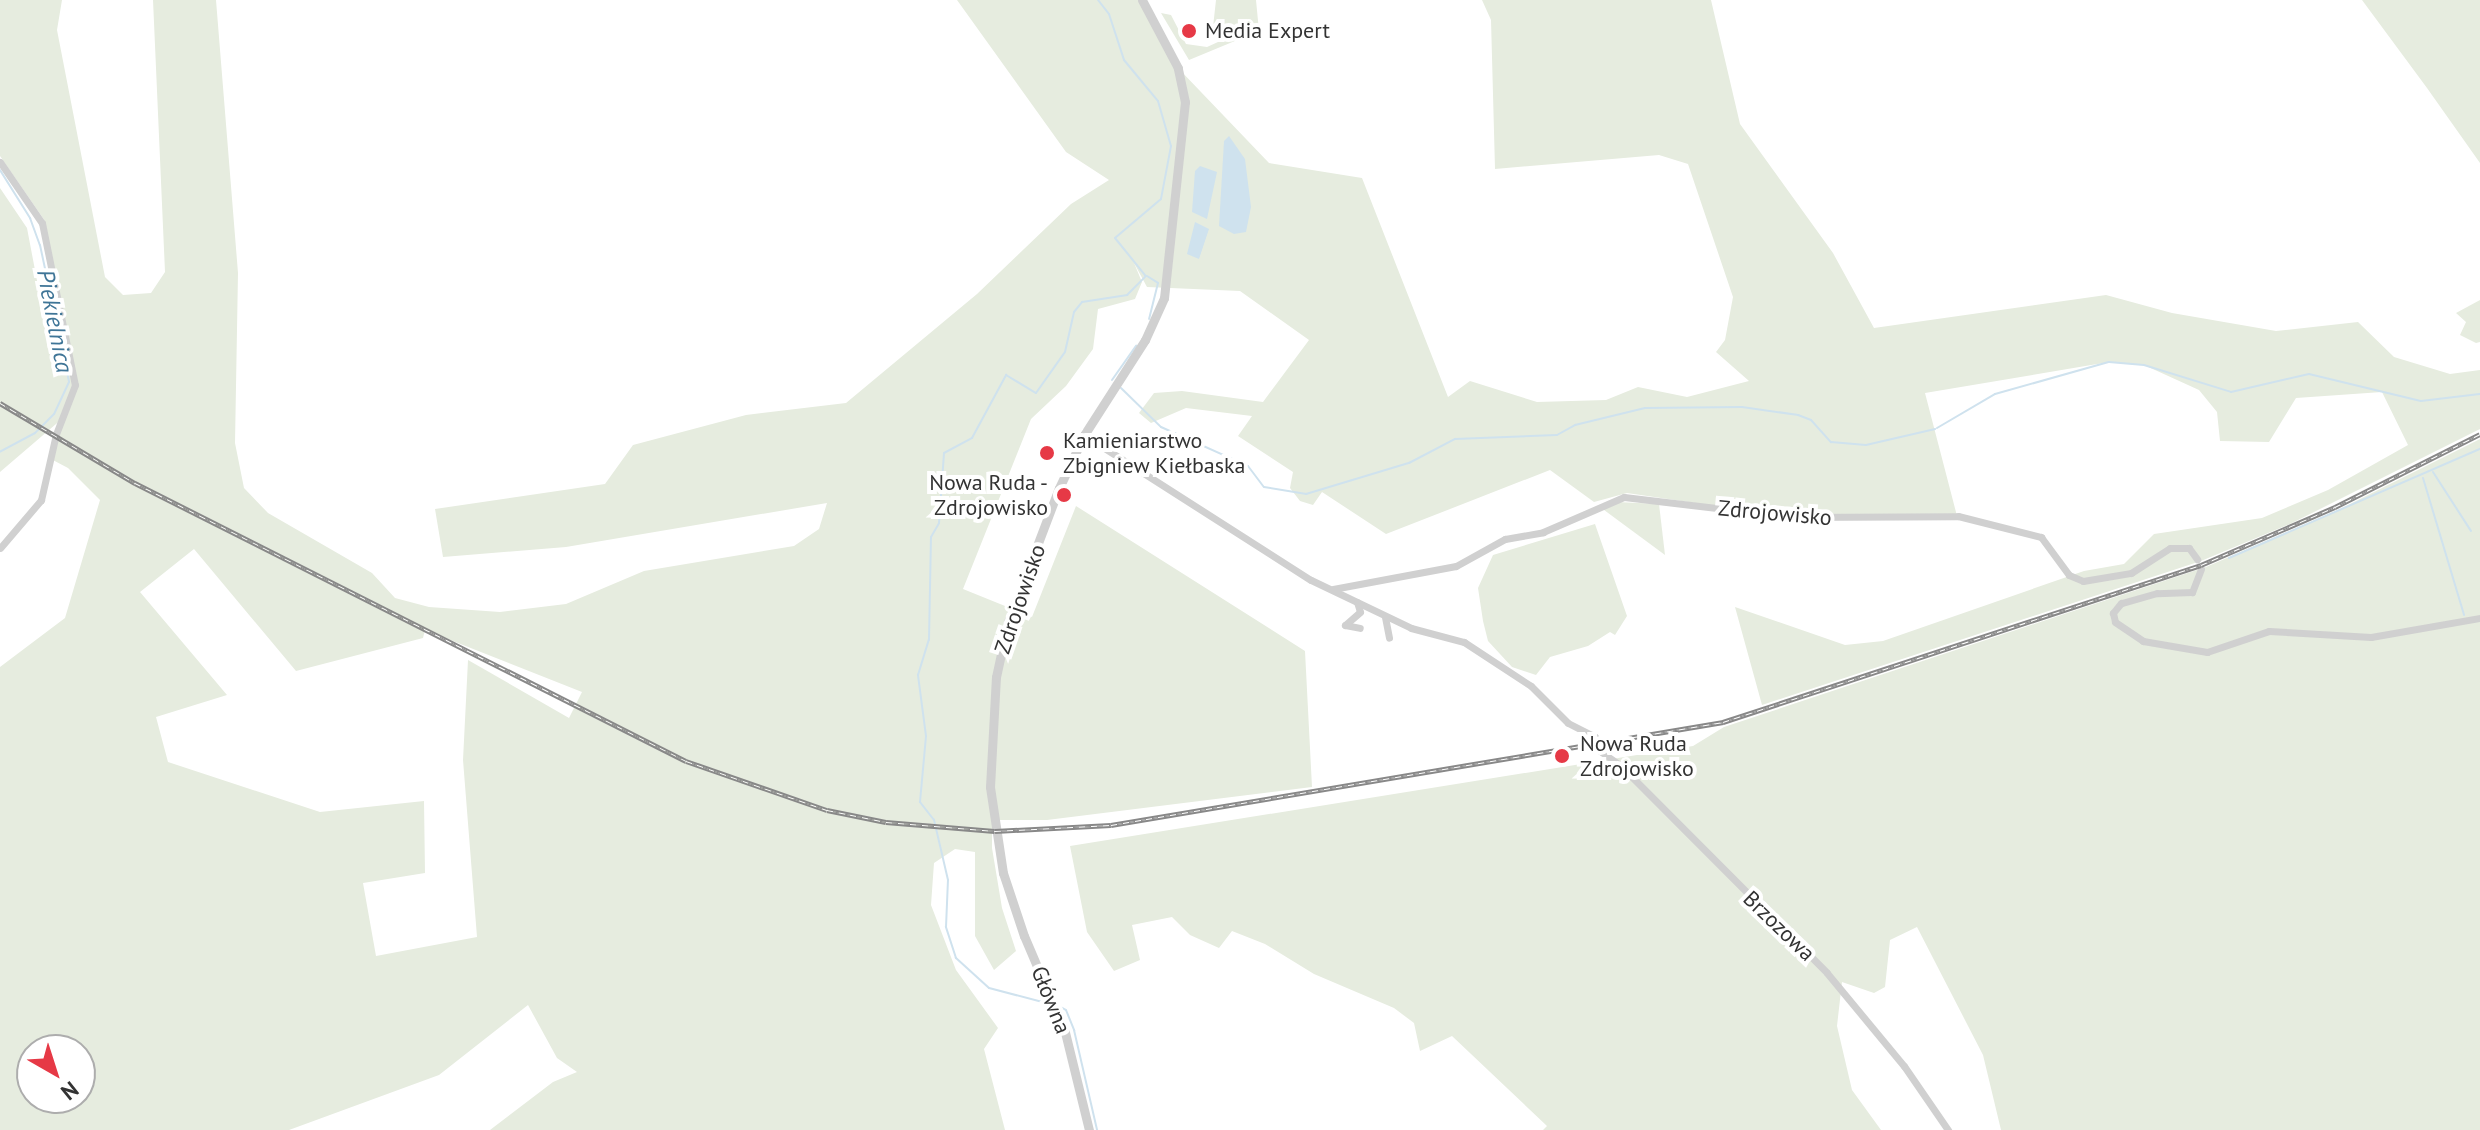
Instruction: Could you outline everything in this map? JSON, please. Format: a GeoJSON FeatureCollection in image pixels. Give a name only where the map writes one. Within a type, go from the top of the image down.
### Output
{"type":"FeatureCollection","features":[{"type":"Feature","properties":{"kind":"street","name":"Zdrojowisko"},"geometry":{"type":"LineString","coordinates":[[1003,873],[990,787],[997,668],[1008,622],[1084,435],[1145,340],[1164,298],[1185,102],[1178,68],[1142,0]]}},
{"type":"Feature","properties":{"kind":"street"},"geometry":{"type":"LineString","coordinates":[[0,162],[42,223],[75,367],[71,403],[49,458],[35,512],[0,548]]}},
{"type":"Feature","properties":{"kind":"street"},"geometry":{"type":"LineString","coordinates":[[1084,435],[1297,572],[1385,617],[1389,638]]}},
{"type":"Feature","properties":{"kind":"street","name":"Zdrojowisko"},"geometry":{"type":"LineString","coordinates":[[1333,589],[1456,566],[1505,539],[1543,532],[1624,497],[1791,517],[1958,516],[2041,537],[2069,575],[2083,581],[2131,573],[2170,548],[2189,548],[2197,559]]}},
{"type":"Feature","properties":{"kind":"street"},"geometry":{"type":"LineString","coordinates":[[2201,569],[2201,581],[2192,592],[2157,593],[2121,603],[2113,613],[2118,626],[2134,638],[2207,652],[2269,631],[2371,637],[2480,618]]}},
{"type":"Feature","properties":{"kind":"street"},"geometry":{"type":"LineString","coordinates":[[1357,602],[1360,612],[1345,625],[1360,628]]}},
{"type":"Feature","properties":{"kind":"street","name":"Brzozowa"},"geometry":{"type":"LineString","coordinates":[[1385,617],[1464,642],[1531,686],[1568,723],[1595,737],[1600,751],[1620,765],[1827,973],[1917,1084],[1948,1130]]}},
{"type":"Feature","properties":{"kind":"street","name":"Główna"},"geometry":{"type":"LineString","coordinates":[[1003,873],[1057,1011],[1089,1130]]}},
{"type":"Feature","properties":{"kind":"shaded area"},"geometry":{"type":"Polygon","coordinates":[[[0,0],[62,0],[57,30],[105,277],[123,295],[151,293],[165,272],[153,0],[216,0],[238,273],[235,443],[244,488],[268,513],[372,573],[395,598],[429,607],[500,612],[566,604],[644,571],[794,546],[819,529],[827,503],[566,547],[443,557],[435,509],[605,484],[633,445],[746,415],[846,403],[977,294],[1071,204],[1109,180],[1066,152],[957,0],[1143,0],[1178,68],[1269,163],[1362,178],[1448,397],[1470,381],[1537,402],[1606,400],[1638,387],[1687,397],[1749,381],[1716,352],[1725,340],[1733,297],[1688,164],[1659,155],[1495,169],[1491,20],[1482,0],[1711,0],[1740,124],[1833,253],[1874,328],[2106,295],[2172,313],[2276,331],[2358,322],[2394,357],[2450,374],[2480,370],[2480,429],[2290,524],[2201,561],[1762,705],[1735,607],[1845,645],[1883,641],[2084,571],[2124,564],[2154,534],[2262,518],[2328,490],[2408,445],[2382,392],[2296,398],[2269,442],[2220,441],[2217,412],[2199,390],[2144,365],[2109,362],[1925,393],[1957,516],[1791,517],[1627,493],[1594,502],[1550,470],[1386,534],[1322,492],[1313,505],[1300,501],[1290,488],[1293,472],[1238,436],[1252,416],[1186,408],[1151,423],[1139,413],[1154,393],[1182,391],[1263,402],[1309,340],[1240,291],[1147,287],[1134,263],[1142,282],[1135,299],[1098,309],[1093,349],[1066,386],[1031,419],[963,589],[1032,617],[1076,506],[1305,651],[1312,787],[1047,820],[995,820],[992,805],[992,848],[1002,908],[1016,951],[994,970],[975,936],[975,852],[955,849],[934,863],[931,905],[956,970],[998,1028],[984,1049],[1005,1130],[490,1130],[553,1082],[577,1072],[557,1058],[528,1005],[439,1075],[289,1130],[0,1130],[0,667],[65,618],[100,500],[68,468],[49,458],[63,418],[0,472],[0,188],[27,228],[46,328],[55,328],[72,379],[45,221],[0,156],[0,0]],[[194,549],[140,592],[227,695],[156,717],[168,762],[320,812],[424,801],[425,873],[363,883],[376,956],[477,937],[463,760],[468,660],[569,718],[582,692],[425,630],[423,638],[296,671],[194,549]]]}},
{"type":"Feature","properties":{"kind":"shaded area"},"geometry":{"type":"Polygon","coordinates":[[[1216,0],[1256,0],[1259,31],[1189,60],[1161,13],[1171,15],[1186,44],[1207,47],[1229,37],[1231,31],[1213,27],[1216,0]]]}},
{"type":"Feature","properties":{"kind":"shaded area"},"geometry":{"type":"Polygon","coordinates":[[[2362,0],[2480,0],[2480,163],[2427,88],[2362,0]]]}},
{"type":"Feature","properties":{"kind":"shaded area"},"geometry":{"type":"Polygon","coordinates":[[[2480,300],[2480,342],[2476,343],[2460,335],[2466,322],[2456,313],[2480,300]]]}},
{"type":"Feature","properties":{"kind":"shaded area"},"geometry":{"type":"Polygon","coordinates":[[[2480,439],[2480,1130],[2001,1130],[1983,1055],[1917,927],[1890,940],[1885,987],[1874,993],[1842,982],[1837,1026],[1852,1090],[1881,1130],[1543,1130],[1547,1126],[1452,1036],[1420,1051],[1414,1023],[1394,1008],[1314,974],[1265,944],[1232,931],[1219,948],[1190,935],[1172,917],[1132,925],[1140,960],[1114,971],[1087,932],[1070,846],[1693,746],[1724,727],[2206,567],[2338,510],[2480,439]]]}},
{"type":"Feature","properties":{"kind":"shaded area"},"geometry":{"type":"Polygon","coordinates":[[[1617,502],[1659,504],[1665,555],[1600,507],[1617,502]]]}},
{"type":"Feature","properties":{"kind":"shaded area"},"geometry":{"type":"Polygon","coordinates":[[[1595,524],[1627,616],[1615,635],[1610,632],[1588,646],[1550,657],[1536,675],[1512,667],[1488,641],[1483,621],[1478,588],[1493,555],[1595,524]]]}},
{"type":"Feature","properties":{"kind":"water"},"geometry":{"type":"Polygon","coordinates":[[[1229,136],[1245,159],[1251,207],[1246,232],[1234,234],[1219,226],[1224,141],[1229,136]]]}},
{"type":"Feature","properties":{"kind":"water"},"geometry":{"type":"Polygon","coordinates":[[[1200,166],[1217,172],[1207,219],[1192,212],[1195,171],[1200,166]]]}},
{"type":"Feature","properties":{"kind":"water"},"geometry":{"type":"Polygon","coordinates":[[[1195,222],[1209,229],[1199,259],[1187,254],[1195,222]]]}},
{"type":"Feature","properties":{"kind":"waterway"},"geometry":{"type":"LineString","coordinates":[[1098,0],[1109,14],[1124,60],[1158,101],[1171,146],[1161,199],[1115,238],[1145,275]]}},
{"type":"Feature","properties":{"kind":"waterway","name":"Piekielnica"},"geometry":{"type":"LineString","coordinates":[[0,170],[30,218],[40,245],[69,382],[54,414],[35,433],[0,452]]}},
{"type":"Feature","properties":{"kind":"waterway"},"geometry":{"type":"LineString","coordinates":[[1050,1004],[989,988],[956,958],[946,927],[948,880],[934,820],[920,802],[926,736],[918,675],[929,640],[931,537],[939,523],[944,453],[972,438],[1006,375],[1036,393],[1065,352],[1074,312],[1082,302],[1127,295],[1146,276]]}},
{"type":"Feature","properties":{"kind":"waterway"},"geometry":{"type":"LineString","coordinates":[[1147,276],[1158,283],[1149,319]]}},
{"type":"Feature","properties":{"kind":"waterway"},"geometry":{"type":"LineString","coordinates":[[1112,380],[1136,346]]}},
{"type":"Feature","properties":{"kind":"waterway"},"geometry":{"type":"LineString","coordinates":[[1937,428],[1995,394],[2109,362],[2144,365],[2231,392],[2309,374],[2421,401],[2480,394]]}},
{"type":"Feature","properties":{"kind":"waterway"},"geometry":{"type":"LineString","coordinates":[[1121,388],[1161,427],[1248,466],[1264,487],[1306,494],[1409,463],[1455,439],[1557,435],[1575,425],[1645,408],[1742,407],[1798,415],[1811,420],[1831,442],[1866,445],[1935,429]]}},
{"type":"Feature","properties":{"kind":"waterway"},"geometry":{"type":"LineString","coordinates":[[2229,558],[2480,449]]}},
{"type":"Feature","properties":{"kind":"waterway"},"geometry":{"type":"LineString","coordinates":[[2433,472],[2471,531]]}},
{"type":"Feature","properties":{"kind":"waterway"},"geometry":{"type":"LineString","coordinates":[[2423,478],[2464,615]]}},
{"type":"Feature","properties":{"kind":"waterway"},"geometry":{"type":"LineString","coordinates":[[1057,1005],[1066,1010],[1074,1030],[1097,1130]]}},
{"type":"Feature","properties":{"kind":"railway"},"geometry":{"type":"LineString","coordinates":[[0,403],[135,483],[686,761],[827,810],[886,822],[995,831],[1111,825],[1723,722],[2201,565],[2335,507],[2480,434]]}},
{"type":"Feature","properties":{"kind":"place","name":"Media Expert"},"geometry":{"type":"Point","coordinates":[1189,31]}},
{"type":"Feature","properties":{"kind":"place","name":"Kamieniarstwo Zbigniew Kiełbaska"},"geometry":{"type":"Point","coordinates":[1047,453]}},
{"type":"Feature","properties":{"kind":"place","name":"Nowa Ruda - Zdrojowisko"},"geometry":{"type":"Point","coordinates":[1064,495]}},
{"type":"Feature","properties":{"kind":"place","name":"Nowa Ruda Zdrojowisko"},"geometry":{"type":"Point","coordinates":[1562,756]}}]}
